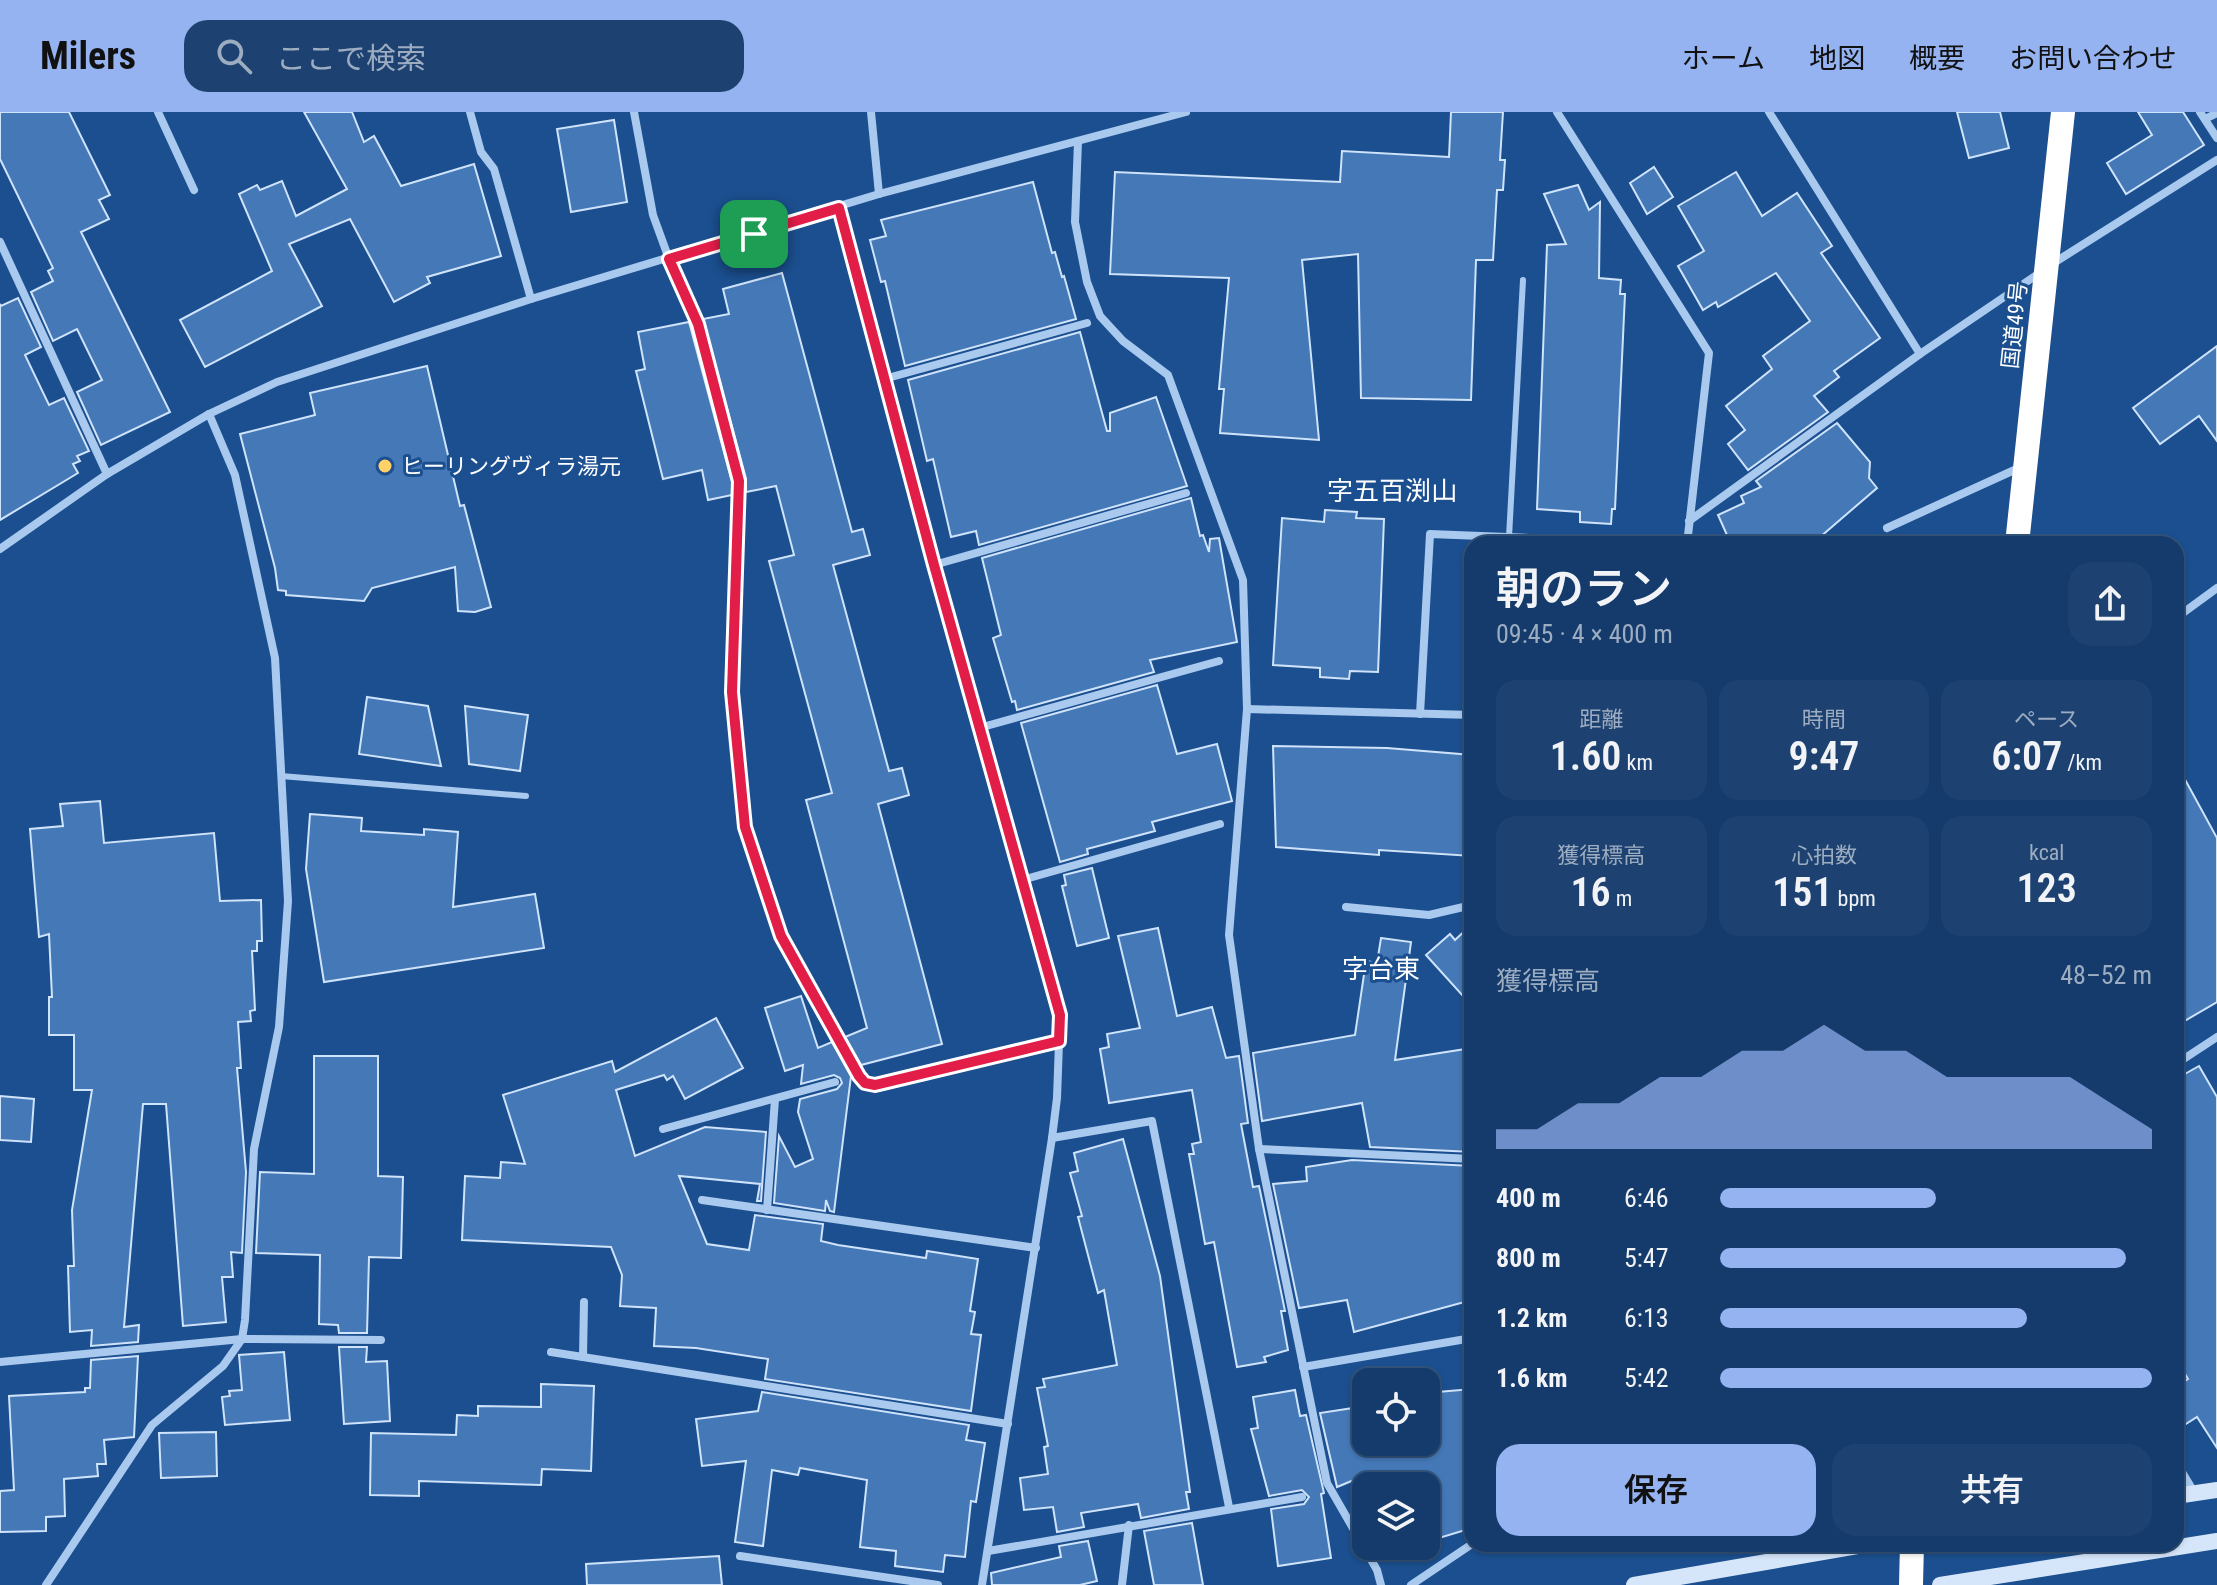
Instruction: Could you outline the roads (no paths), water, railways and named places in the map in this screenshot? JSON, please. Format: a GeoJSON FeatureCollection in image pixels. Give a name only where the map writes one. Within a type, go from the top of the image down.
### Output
{"type":"FeatureCollection","features":[{"type":"Feature","properties":{"kind":"highway","name":"国道49号"},"geometry":{"type":"LineString","coordinates":[[2018,536],[2063,112]]}},
{"type":"Feature","properties":{"kind":"highway"},"geometry":{"type":"LineString","coordinates":[[1911,1585],[1912,1552]]}},
{"type":"Feature","properties":{"kind":"street"},"geometry":{"type":"LineString","coordinates":[[158,112],[194,190]]}},
{"type":"Feature","properties":{"kind":"street"},"geometry":{"type":"LineString","coordinates":[[470,112],[481,152],[494,169],[531,299]]}},
{"type":"Feature","properties":{"kind":"street"},"geometry":{"type":"LineString","coordinates":[[634,112],[653,215],[698,324],[739,481],[732,692],[745,827],[781,936],[859,1076],[870,1085],[1059,1041]]}},
{"type":"Feature","properties":{"kind":"street"},"geometry":{"type":"LineString","coordinates":[[871,112],[879,194]]}},
{"type":"Feature","properties":{"kind":"street"},"geometry":{"type":"LineString","coordinates":[[0,549],[107,474],[209,414],[291,377],[531,299],[879,194],[1186,112]]}},
{"type":"Feature","properties":{"kind":"street"},"geometry":{"type":"LineString","coordinates":[[1557,112],[1709,353],[1686,536]]}},
{"type":"Feature","properties":{"kind":"street"},"geometry":{"type":"LineString","coordinates":[[1769,112],[1920,354]]}},
{"type":"Feature","properties":{"kind":"street"},"geometry":{"type":"LineString","coordinates":[[2217,113],[2202,116],[2217,138]]}},
{"type":"Feature","properties":{"kind":"street"},"geometry":{"type":"LineString","coordinates":[[1078,141],[1075,222],[1087,282],[1100,316],[1123,341],[1168,375],[1243,580],[1247,709],[1229,935],[1259,1149],[1327,1483],[1377,1570],[1381,1585]]}},
{"type":"Feature","properties":{"kind":"street"},"geometry":{"type":"LineString","coordinates":[[1689,521],[1920,354],[2046,268],[2217,160]]}},
{"type":"Feature","properties":{"kind":"street"},"geometry":{"type":"LineString","coordinates":[[839,208],[934,565],[1060,1015],[1052,1138],[982,1585]]}},
{"type":"Feature","properties":{"kind":"street"},"geometry":{"type":"LineString","coordinates":[[0,242],[107,474]]}},
{"type":"Feature","properties":{"kind":"street"},"geometry":{"type":"LineString","coordinates":[[884,379],[1087,323]]}},
{"type":"Feature","properties":{"kind":"street"},"geometry":{"type":"LineString","coordinates":[[46,1585],[152,1425],[223,1366],[242,1339],[254,1149],[281,1011],[288,901],[275,658],[235,475],[209,414]]}},
{"type":"Feature","properties":{"kind":"street"},"geometry":{"type":"LineString","coordinates":[[1887,528],[2025,465]]}},
{"type":"Feature","properties":{"kind":"street"},"geometry":{"type":"LineString","coordinates":[[934,565],[1186,493]]}},
{"type":"Feature","properties":{"kind":"street"},"geometry":{"type":"LineString","coordinates":[[1420,714],[1430,534],[1483,536]]}},
{"type":"Feature","properties":{"kind":"street"},"geometry":{"type":"LineString","coordinates":[[2184,612],[2217,588]]}},
{"type":"Feature","properties":{"kind":"street"},"geometry":{"type":"LineString","coordinates":[[979,728],[1219,661]]}},
{"type":"Feature","properties":{"kind":"street"},"geometry":{"type":"LineString","coordinates":[[1247,709],[1464,715]]}},
{"type":"Feature","properties":{"kind":"street"},"geometry":{"type":"LineString","coordinates":[[1022,880],[1220,824]]}},
{"type":"Feature","properties":{"kind":"street"},"geometry":{"type":"LineString","coordinates":[[1346,907],[1429,915],[1464,907]]}},
{"type":"Feature","properties":{"kind":"street"},"geometry":{"type":"LineString","coordinates":[[2184,1059],[2217,1037]]}},
{"type":"Feature","properties":{"kind":"street"},"geometry":{"type":"LineString","coordinates":[[663,1129],[835,1082]]}},
{"type":"Feature","properties":{"kind":"street"},"geometry":{"type":"LineString","coordinates":[[767,1210],[775,1099]]}},
{"type":"Feature","properties":{"kind":"street"},"geometry":{"type":"LineString","coordinates":[[1052,1138],[1152,1121],[1229,1507]]}},
{"type":"Feature","properties":{"kind":"street"},"geometry":{"type":"LineString","coordinates":[[1259,1149],[1464,1159]]}},
{"type":"Feature","properties":{"kind":"street"},"geometry":{"type":"LineString","coordinates":[[702,1200],[1036,1248]]}},
{"type":"Feature","properties":{"kind":"street"},"geometry":{"type":"LineString","coordinates":[[583,1357],[584,1302]]}},
{"type":"Feature","properties":{"kind":"street"},"geometry":{"type":"LineString","coordinates":[[0,1362],[242,1339],[381,1340]]}},
{"type":"Feature","properties":{"kind":"street"},"geometry":{"type":"LineString","coordinates":[[1303,1367],[1464,1339]]}},
{"type":"Feature","properties":{"kind":"street"},"geometry":{"type":"LineString","coordinates":[[551,1352],[1008,1424]]}},
{"type":"Feature","properties":{"kind":"street"},"geometry":{"type":"LineString","coordinates":[[2184,1475],[2195,1493]]}},
{"type":"Feature","properties":{"kind":"street"},"geometry":{"type":"LineString","coordinates":[[2184,1495],[2217,1490]]}},
{"type":"Feature","properties":{"kind":"street"},"geometry":{"type":"LineString","coordinates":[[988,1551],[1229,1507],[1302,1497]]}},
{"type":"Feature","properties":{"kind":"street"},"geometry":{"type":"LineString","coordinates":[[1122,1585],[1129,1525]]}},
{"type":"Feature","properties":{"kind":"street"},"geometry":{"type":"LineString","coordinates":[[2184,1546],[2217,1541]]}},
{"type":"Feature","properties":{"kind":"street"},"geometry":{"type":"LineString","coordinates":[[1411,1585],[1464,1549]]}},
{"type":"Feature","properties":{"kind":"street"},"geometry":{"type":"LineString","coordinates":[[1634,1585],[1823,1552]]}},
{"type":"Feature","properties":{"kind":"street"},"geometry":{"type":"LineString","coordinates":[[1940,1585],[2148,1552]]}},
{"type":"Feature","properties":{"kind":"street"},"geometry":{"type":"LineString","coordinates":[[740,1556],[938,1585]]}},
{"type":"Feature","properties":{"kind":"lane"},"geometry":{"type":"LineString","coordinates":[[1509,536],[1523,280]]}},
{"type":"Feature","properties":{"kind":"lane"},"geometry":{"type":"LineString","coordinates":[[281,776],[526,796]]}},
{"type":"Feature","properties":{"kind":"place","name":"ヒーリングヴィラ湯元"},"geometry":{"type":"Point","coordinates":[385,466]}},
{"type":"Feature","properties":{"kind":"district","name":"字五百渕山"},"geometry":{"type":"Point","coordinates":[1392,491]}},
{"type":"Feature","properties":{"kind":"district","name":"字台東"},"geometry":{"type":"Point","coordinates":[1381,969]}}]}
